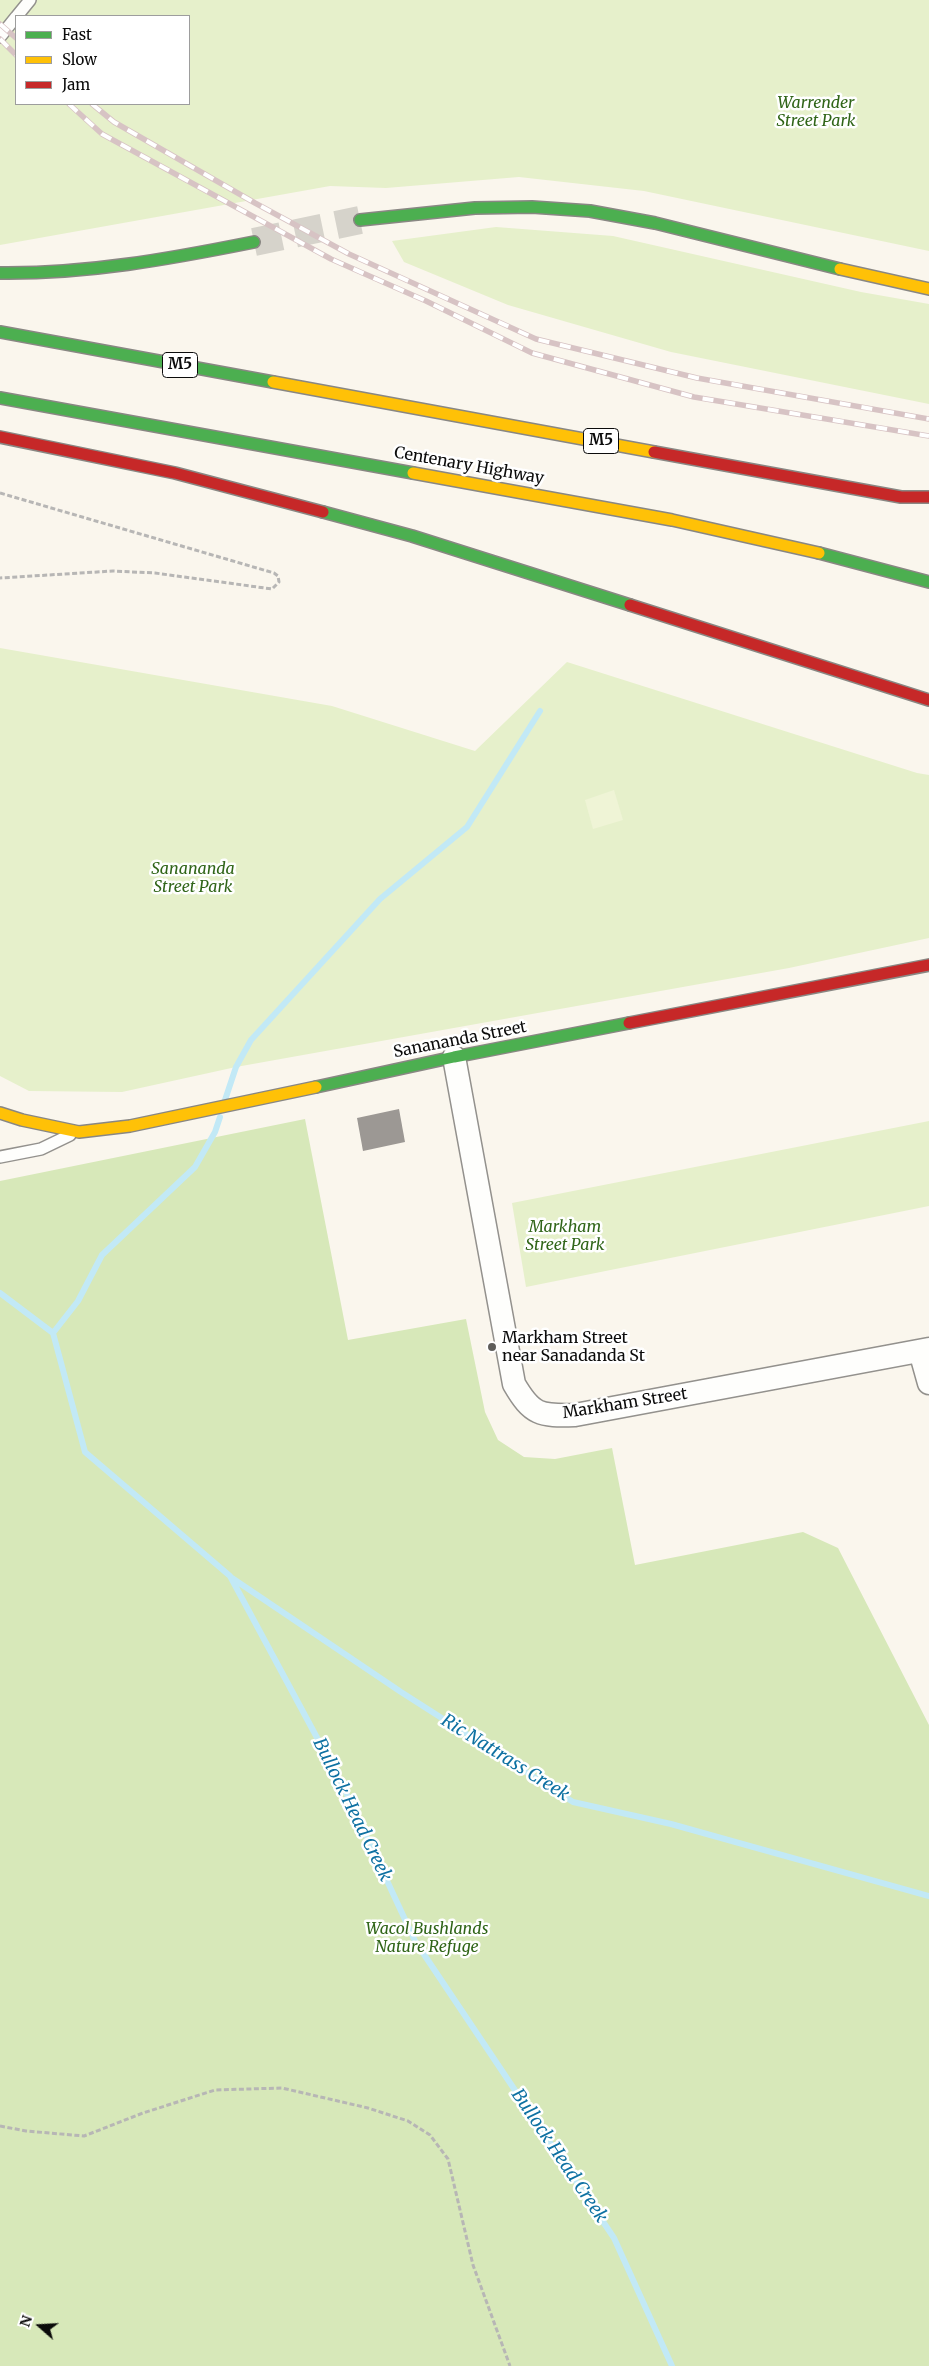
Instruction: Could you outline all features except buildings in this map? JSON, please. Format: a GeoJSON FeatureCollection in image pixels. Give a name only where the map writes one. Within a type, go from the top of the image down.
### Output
{"type":"FeatureCollection","features":[{"type":"Feature","properties":{"kind":"main road"},"geometry":{"type":"LineString","coordinates":[[360,220],[459,208],[527,207],[590,211],[650,221],[888,281],[929,289]]}},
{"type":"Feature","properties":{"kind":"main road"},"geometry":{"type":"LineString","coordinates":[[0,273],[86,272],[146,264],[254,242]]}},
{"type":"Feature","properties":{"kind":"main road","name":"M5"},"geometry":{"type":"LineString","coordinates":[[0,332],[900,496],[929,497]]}},
{"type":"Feature","properties":{"kind":"main road","name":"Centenary Highway"},"geometry":{"type":"LineString","coordinates":[[0,398],[672,520],[857,562],[929,582]]}},
{"type":"Feature","properties":{"kind":"main road"},"geometry":{"type":"LineString","coordinates":[[0,436],[175,473],[412,536],[929,700]]}},
{"type":"Feature","properties":{"kind":"main road"},"geometry":{"type":"LineString","coordinates":[[900,496],[922,511]]}},
{"type":"Feature","properties":{"kind":"main road","name":"Sanananda Street"},"geometry":{"type":"LineString","coordinates":[[78,1132],[130,1126],[203,1112],[454,1058],[929,965]]}},
{"type":"Feature","properties":{"kind":"main road"},"geometry":{"type":"LineString","coordinates":[[0,1113],[22,1120],[78,1132]]}},
{"type":"Feature","properties":{"kind":"street","name":"Markham Street"},"geometry":{"type":"LineString","coordinates":[[454,1058],[514,1384],[526,1404],[546,1416],[575,1416],[925,1350]]}},
{"type":"Feature","properties":{"kind":"street"},"geometry":{"type":"LineString","coordinates":[[925,1350],[929,1383]]}},
{"type":"Feature","properties":{"kind":"lane"},"geometry":{"type":"LineString","coordinates":[[19,15],[30,0]]}},
{"type":"Feature","properties":{"kind":"lane"},"geometry":{"type":"LineString","coordinates":[[0,37],[15,19]]}},
{"type":"Feature","properties":{"kind":"lane","name":"Sanananda Street"},"geometry":{"type":"LineString","coordinates":[[0,1158],[41,1149],[78,1132]]}},
{"type":"Feature","properties":{"kind":"path"},"geometry":{"type":"LineString","coordinates":[[0,493],[274,573],[278,576],[279,582],[272,589],[155,573],[113,571],[0,578]]}},
{"type":"Feature","properties":{"kind":"path"},"geometry":{"type":"LineString","coordinates":[[0,2126],[26,2132],[84,2136],[143,2113],[215,2090],[282,2088],[368,2108],[408,2121],[430,2135],[448,2159],[473,2265],[510,2366]]}},
{"type":"Feature","properties":{"kind":"green space","name":"Warrender Street Park"},"geometry":{"type":"Polygon","coordinates":[[[0,0],[929,0],[929,251],[644,191],[519,177],[386,188],[330,186],[0,245],[0,0]]]}},
{"type":"Feature","properties":{"kind":"green space"},"geometry":{"type":"Polygon","coordinates":[[[496,227],[613,236],[861,292],[929,304],[929,404],[671,352],[508,305],[404,262],[392,241],[496,227]]]}},
{"type":"Feature","properties":{"kind":"green space","name":"Sanananda Street Park"},"geometry":{"type":"Polygon","coordinates":[[[0,648],[332,706],[475,751],[567,662],[917,773],[929,775],[929,938],[789,968],[236,1067],[122,1092],[29,1091],[0,1076],[0,648]]]}},
{"type":"Feature","properties":{"kind":"green space"},"geometry":{"type":"Polygon","coordinates":[[[614,790],[623,820],[593,829],[585,800],[614,790]]]}},
{"type":"Feature","properties":{"kind":"green space","name":"Wacol Bushlands Nature Refuge"},"geometry":{"type":"Polygon","coordinates":[[[305,1119],[348,1340],[466,1319],[485,1412],[498,1440],[524,1457],[555,1459],[612,1448],[635,1565],[803,1532],[838,1548],[929,1725],[929,2366],[0,2366],[0,1181],[305,1119]]]}},
{"type":"Feature","properties":{"kind":"green space","name":"Markham Street Park"},"geometry":{"type":"Polygon","coordinates":[[[929,1121],[929,1206],[526,1287],[512,1203],[929,1121]]]}},
{"type":"Feature","properties":{"kind":"waterway"},"geometry":{"type":"LineString","coordinates":[[225,1100],[236,1067],[251,1040],[380,899],[467,827],[540,711]]}},
{"type":"Feature","properties":{"kind":"waterway"},"geometry":{"type":"LineString","coordinates":[[53,1333],[78,1301],[102,1255],[195,1167],[215,1132],[220,1117]]}},
{"type":"Feature","properties":{"kind":"waterway","name":"Bullock Head Creek"},"geometry":{"type":"LineString","coordinates":[[0,1293],[53,1333],[85,1452],[230,1576],[343,1786],[415,1941],[614,2238],[672,2366]]}},
{"type":"Feature","properties":{"kind":"waterway","name":"Ric Nattrass Creek"},"geometry":{"type":"LineString","coordinates":[[232,1578],[401,1692],[573,1802],[671,1824],[929,1896]]}},
{"type":"Feature","properties":{"kind":"tunnel"},"geometry":{"type":"LineString","coordinates":[[254,242],[360,220]]}},
{"type":"Feature","properties":{"kind":"railway"},"geometry":{"type":"LineString","coordinates":[[0,24],[15,37]]}},
{"type":"Feature","properties":{"kind":"railway"},"geometry":{"type":"LineString","coordinates":[[0,39],[15,54]]}},
{"type":"Feature","properties":{"kind":"railway"},"geometry":{"type":"LineString","coordinates":[[70,105],[102,134],[331,259],[426,301],[532,353],[694,397],[929,436]]}},
{"type":"Feature","properties":{"kind":"railway"},"geometry":{"type":"LineString","coordinates":[[93,105],[114,122],[255,203],[349,254],[536,339],[697,378],[929,419]]}},
{"type":"Feature","properties":{"kind":"traffic: fast"},"geometry":{"type":"LineString","coordinates":[[360,220],[475,208],[532,207],[590,211],[655,223],[840,269]]}},
{"type":"Feature","properties":{"kind":"traffic: fast"},"geometry":{"type":"LineString","coordinates":[[0,273],[32,273],[96,268],[159,260],[254,242]]}},
{"type":"Feature","properties":{"kind":"traffic: fast"},"geometry":{"type":"LineString","coordinates":[[0,332],[273,382]]}},
{"type":"Feature","properties":{"kind":"traffic: fast"},"geometry":{"type":"LineString","coordinates":[[0,398],[413,473]]}},
{"type":"Feature","properties":{"kind":"traffic: fast"},"geometry":{"type":"LineString","coordinates":[[323,512],[412,536],[630,605]]}},
{"type":"Feature","properties":{"kind":"traffic: fast"},"geometry":{"type":"LineString","coordinates":[[819,553],[929,582]]}},
{"type":"Feature","properties":{"kind":"traffic: fast"},"geometry":{"type":"LineString","coordinates":[[316,1087],[454,1057],[629,1023]]}},
{"type":"Feature","properties":{"kind":"traffic: slow"},"geometry":{"type":"LineString","coordinates":[[840,269],[929,289]]}},
{"type":"Feature","properties":{"kind":"traffic: slow"},"geometry":{"type":"LineString","coordinates":[[273,382],[654,452]]}},
{"type":"Feature","properties":{"kind":"traffic: slow"},"geometry":{"type":"LineString","coordinates":[[413,473],[672,520],[819,553]]}},
{"type":"Feature","properties":{"kind":"traffic: slow"},"geometry":{"type":"LineString","coordinates":[[0,1113],[22,1120],[79,1132],[130,1126],[316,1087]]}},
{"type":"Feature","properties":{"kind":"traffic: jam"},"geometry":{"type":"LineString","coordinates":[[0,437],[175,473],[323,512]]}},
{"type":"Feature","properties":{"kind":"traffic: jam"},"geometry":{"type":"LineString","coordinates":[[654,452],[901,497],[929,497]]}},
{"type":"Feature","properties":{"kind":"traffic: jam"},"geometry":{"type":"LineString","coordinates":[[630,605],[929,700]]}},
{"type":"Feature","properties":{"kind":"traffic: jam"},"geometry":{"type":"LineString","coordinates":[[629,1023],[929,965]]}},
{"type":"Feature","properties":{"kind":"place","name":"Markham Street near Sanadanda St"},"geometry":{"type":"Point","coordinates":[492,1347]}}]}
